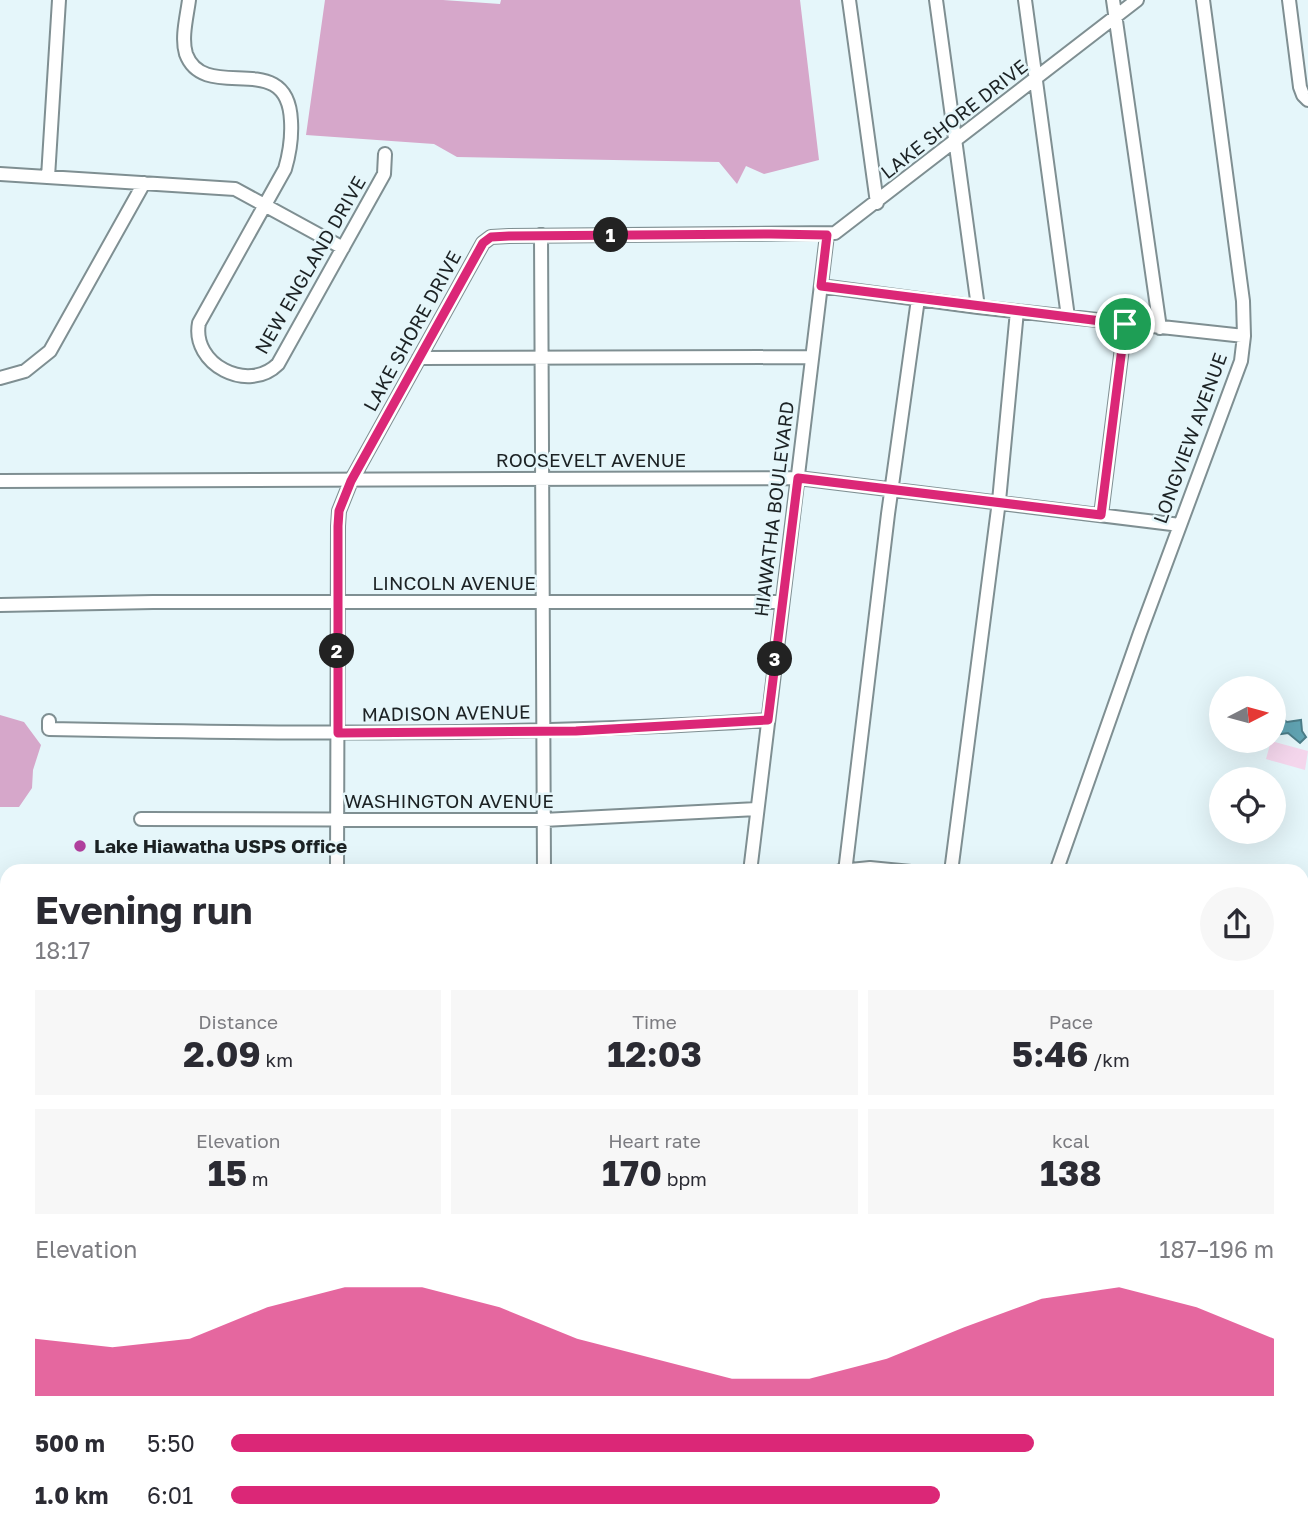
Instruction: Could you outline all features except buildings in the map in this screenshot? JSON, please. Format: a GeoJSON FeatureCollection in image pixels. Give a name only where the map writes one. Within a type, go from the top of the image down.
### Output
{"type":"FeatureCollection","features":[{"type":"Feature","properties":{"kind":"street"},"geometry":{"type":"LineString","coordinates":[[48,177],[59,0]]}},
{"type":"Feature","properties":{"kind":"street","name":"NEW ENGLAND DRIVE"},"geometry":{"type":"LineString","coordinates":[[189,0],[185,49],[196,69],[213,77],[269,82],[282,91],[289,102],[292,131],[285,169],[198,327],[198,338],[204,353],[211,360],[235,375],[256,377],[266,374],[278,364],[384,174],[385,154]]}},
{"type":"Feature","properties":{"kind":"street"},"geometry":{"type":"LineString","coordinates":[[849,0],[877,203]]}},
{"type":"Feature","properties":{"kind":"street"},"geometry":{"type":"LineString","coordinates":[[936,0],[978,307]]}},
{"type":"Feature","properties":{"kind":"street"},"geometry":{"type":"LineString","coordinates":[[1025,0],[1068,317]]}},
{"type":"Feature","properties":{"kind":"street"},"geometry":{"type":"LineString","coordinates":[[1113,0],[1160,328]]}},
{"type":"Feature","properties":{"kind":"street","name":"LAKE SHORE DRIVE"},"geometry":{"type":"LineString","coordinates":[[337,864],[339,511],[351,481],[483,243],[491,237],[541,235],[827,235],[842,230],[1137,0]]}},
{"type":"Feature","properties":{"kind":"street","name":"LONGVIEW AVENUE"},"geometry":{"type":"LineString","coordinates":[[1059,864],[1241,361],[1244,336],[1243,301],[1203,0]]}},
{"type":"Feature","properties":{"kind":"street"},"geometry":{"type":"LineString","coordinates":[[1289,0],[1305,97]]}},
{"type":"Feature","properties":{"kind":"street"},"geometry":{"type":"LineString","coordinates":[[0,174],[235,190],[343,248]]}},
{"type":"Feature","properties":{"kind":"street"},"geometry":{"type":"LineString","coordinates":[[0,378],[25,371],[50,351],[144,183]]}},
{"type":"Feature","properties":{"kind":"street"},"geometry":{"type":"LineString","coordinates":[[541,235],[544,864]]}},
{"type":"Feature","properties":{"kind":"street","name":"HIAWATHA BOULEVARD"},"geometry":{"type":"LineString","coordinates":[[751,864],[827,235]]}},
{"type":"Feature","properties":{"kind":"street"},"geometry":{"type":"LineString","coordinates":[[821,286],[1017,312],[1244,336]]}},
{"type":"Feature","properties":{"kind":"street"},"geometry":{"type":"LineString","coordinates":[[846,864],[891,489],[918,299]]}},
{"type":"Feature","properties":{"kind":"street"},"geometry":{"type":"LineString","coordinates":[[952,864],[999,501],[1017,312]]}},
{"type":"Feature","properties":{"kind":"street"},"geometry":{"type":"LineString","coordinates":[[1101,515],[1125,324]]}},
{"type":"Feature","properties":{"kind":"street"},"geometry":{"type":"LineString","coordinates":[[419,358],[813,357]]}},
{"type":"Feature","properties":{"kind":"street","name":"ROOSEVELT AVENUE"},"geometry":{"type":"LineString","coordinates":[[0,481],[798,478],[1180,525]]}},
{"type":"Feature","properties":{"kind":"street","name":"LINCOLN AVENUE"},"geometry":{"type":"LineString","coordinates":[[0,605],[782,602]]}},
{"type":"Feature","properties":{"kind":"street","name":"MADISON AVENUE"},"geometry":{"type":"LineString","coordinates":[[49,721],[49,729],[338,733],[543,731],[768,720]]}},
{"type":"Feature","properties":{"kind":"street","name":"WASHINGTON AVENUE"},"geometry":{"type":"LineString","coordinates":[[141,819],[543,820],[757,808]]}},
{"type":"Feature","properties":{"kind":"shaded area"},"geometry":{"type":"Polygon","coordinates":[[[325,0],[443,0],[500,4],[501,0],[800,0],[819,160],[764,174],[746,166],[737,184],[719,162],[457,157],[434,144],[306,135],[325,0]]]}},
{"type":"Feature","properties":{"kind":"shaded area"},"geometry":{"type":"Polygon","coordinates":[[[0,715],[24,722],[41,745],[33,770],[32,788],[19,807],[0,807],[0,715]]]}},
{"type":"Feature","properties":{"kind":"shaded area"},"geometry":{"type":"Polygon","coordinates":[[[1286,745],[1308,751],[1305,770],[1266,759],[1268,753],[1286,753],[1286,745]]]}},
{"type":"Feature","properties":{"kind":"water"},"geometry":{"type":"Polygon","coordinates":[[[1301,720],[1302,731],[1306,737],[1300,743],[1288,733],[1286,721],[1301,720]]]}},
{"type":"Feature","properties":{"kind":"place","name":"Lake Hiawatha USPS Office"},"geometry":{"type":"Point","coordinates":[80,846]}},
{"type":"Feature","properties":{"kind":"route"},"geometry":{"type":"LineString","coordinates":[[827,235],[821,286],[1125,324],[1101,515],[798,478],[768,720],[576,731],[338,733],[339,511],[351,481],[479,247],[491,237],[827,235]]}}]}
